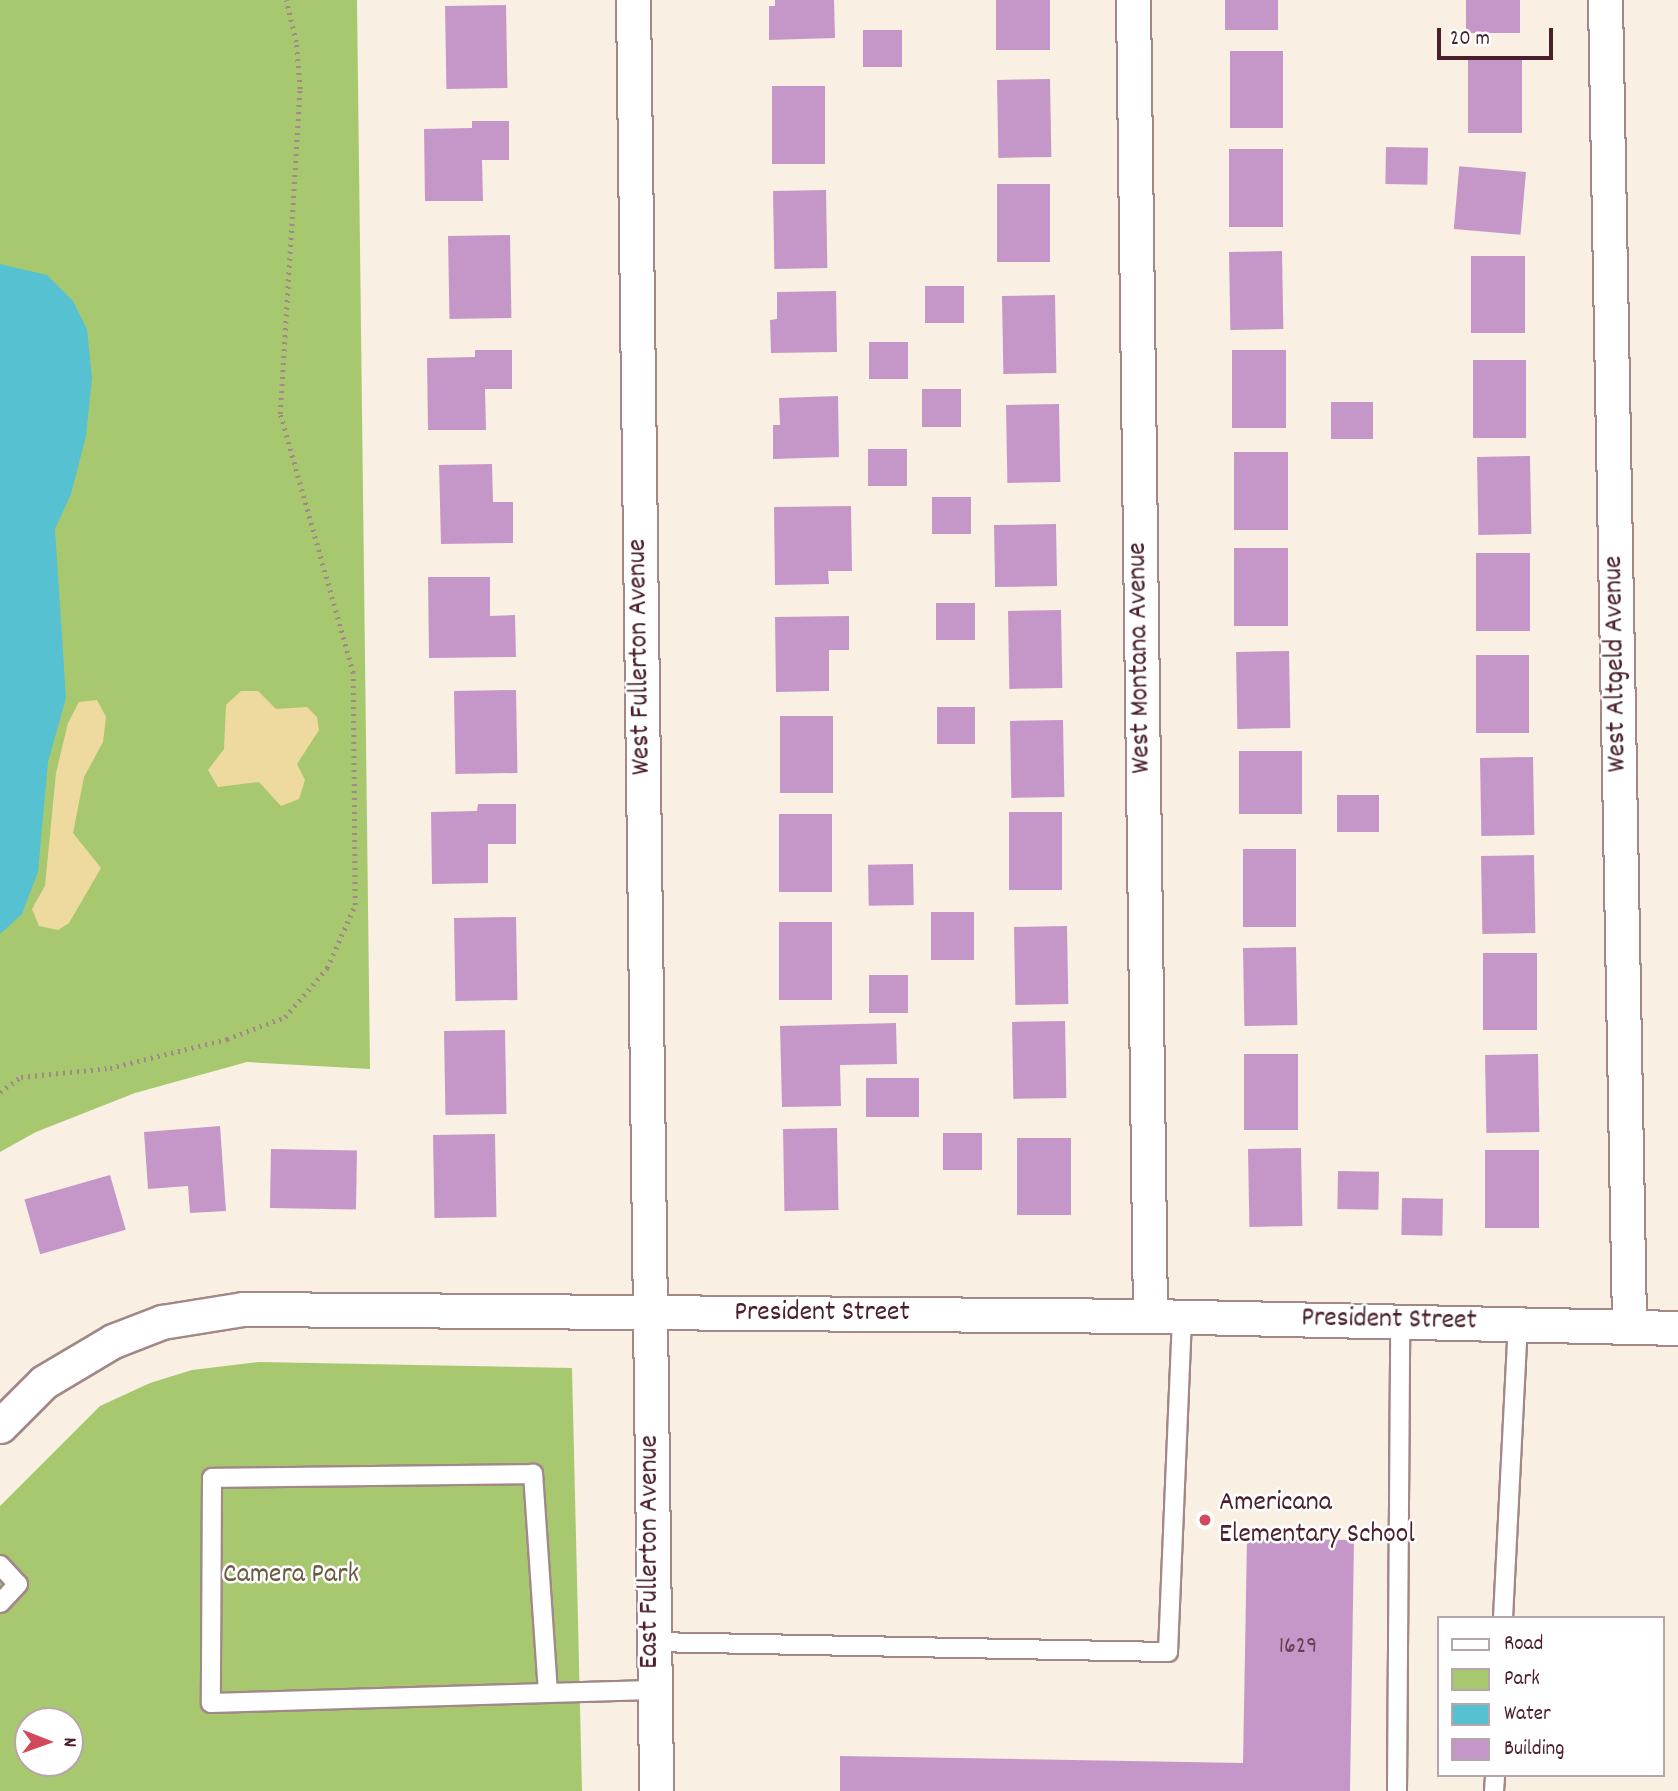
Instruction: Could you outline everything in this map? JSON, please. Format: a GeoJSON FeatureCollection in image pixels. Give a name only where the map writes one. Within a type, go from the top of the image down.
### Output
{"type":"FeatureCollection","features":[{"type":"Feature","properties":{"kind":"street","name":"West Fullerton Avenue"},"geometry":{"type":"LineString","coordinates":[[633,0],[649,1313]]}},
{"type":"Feature","properties":{"kind":"street","name":"West Montana Avenue"},"geometry":{"type":"LineString","coordinates":[[1133,0],[1166,1316]]}},
{"type":"Feature","properties":{"kind":"street","name":"West Altgeld Avenue"},"geometry":{"type":"LineString","coordinates":[[1605,0],[1629,1327]]}},
{"type":"Feature","properties":{"kind":"street","name":"President Street"},"geometry":{"type":"LineString","coordinates":[[0,1426],[44,1382],[113,1341],[201,1312],[1166,1316],[1678,1328]]}},
{"type":"Feature","properties":{"kind":"street","name":"East Fullerton Avenue"},"geometry":{"type":"LineString","coordinates":[[649,1313],[651,1642],[656,1791]]}},
{"type":"Feature","properties":{"kind":"lane"},"geometry":{"type":"LineString","coordinates":[[651,1642],[1168,1652],[1166,1316]]}},
{"type":"Feature","properties":{"kind":"lane"},"geometry":{"type":"LineString","coordinates":[[1397,1791],[1400,1321]]}},
{"type":"Feature","properties":{"kind":"lane"},"geometry":{"type":"LineString","coordinates":[[1503,1616],[1518,1324]]}},
{"type":"Feature","properties":{"kind":"lane"},"geometry":{"type":"LineString","coordinates":[[548,1693],[533,1474],[212,1478],[211,1703],[652,1690]]}},
{"type":"Feature","properties":{"kind":"lane"},"geometry":{"type":"LineString","coordinates":[[0,1565],[18,1584],[0,1603]]}},
{"type":"Feature","properties":{"kind":"path"},"geometry":{"type":"LineString","coordinates":[[0,1092],[21,1077],[110,1068],[227,1040],[285,1017],[327,968],[355,905],[357,712],[353,673],[280,414],[300,89],[296,42],[286,0]]}},
{"type":"Feature","properties":{"kind":"green space"},"geometry":{"type":"Polygon","coordinates":[[[0,0],[357,0],[370,1069],[247,1062],[135,1093],[36,1132],[0,1152],[0,0]]]}},
{"type":"Feature","properties":{"kind":"green space","name":"Camera Park"},"geometry":{"type":"Polygon","coordinates":[[[259,1362],[572,1368],[582,1791],[0,1791],[0,1506],[100,1406],[150,1383],[192,1370],[259,1362]]]}},
{"type":"Feature","properties":{"kind":"sand"},"geometry":{"type":"Polygon","coordinates":[[[241,691],[258,691],[276,709],[307,707],[317,717],[319,730],[297,764],[305,780],[299,799],[281,806],[259,782],[218,787],[208,770],[224,749],[226,705],[241,691]]]}},
{"type":"Feature","properties":{"kind":"sand"},"geometry":{"type":"Polygon","coordinates":[[[97,700],[106,717],[103,742],[84,777],[73,833],[101,868],[69,923],[58,930],[39,926],[32,909],[45,886],[56,773],[68,723],[79,702],[97,700]]]}},
{"type":"Feature","properties":{"kind":"water"},"geometry":{"type":"Polygon","coordinates":[[[0,264],[47,275],[73,301],[87,329],[92,378],[86,436],[71,494],[55,529],[66,698],[48,762],[38,872],[22,914],[0,934],[0,264]]]}},
{"type":"Feature","properties":{"kind":"building"},"geometry":{"type":"Polygon","coordinates":[[[775,0],[834,0],[835,38],[769,40],[769,6],[775,6],[775,0]]]}},
{"type":"Feature","properties":{"kind":"building"},"geometry":{"type":"Polygon","coordinates":[[[996,0],[1050,0],[1050,50],[996,50],[996,0]]]}},
{"type":"Feature","properties":{"kind":"building"},"geometry":{"type":"Polygon","coordinates":[[[1225,0],[1278,0],[1278,30],[1225,30],[1225,0]]]}},
{"type":"Feature","properties":{"kind":"building"},"geometry":{"type":"Polygon","coordinates":[[[1466,0],[1520,0],[1520,33],[1466,33],[1466,0]]]}},
{"type":"Feature","properties":{"kind":"building"},"geometry":{"type":"Polygon","coordinates":[[[506,5],[507,88],[446,89],[445,6],[506,5]]]}},
{"type":"Feature","properties":{"kind":"building"},"geometry":{"type":"Polygon","coordinates":[[[863,30],[902,30],[902,67],[863,67],[863,30]]]}},
{"type":"Feature","properties":{"kind":"building"},"geometry":{"type":"Polygon","coordinates":[[[1230,51],[1283,51],[1283,128],[1230,128],[1230,51]]]}},
{"type":"Feature","properties":{"kind":"building"},"geometry":{"type":"Polygon","coordinates":[[[1468,56],[1522,56],[1522,133],[1468,133],[1468,56]]]}},
{"type":"Feature","properties":{"kind":"building"},"geometry":{"type":"Polygon","coordinates":[[[1050,79],[1051,157],[998,158],[997,80],[1050,79]]]}},
{"type":"Feature","properties":{"kind":"building"},"geometry":{"type":"Polygon","coordinates":[[[772,86],[825,86],[825,164],[772,164],[772,86]]]}},
{"type":"Feature","properties":{"kind":"building"},"geometry":{"type":"Polygon","coordinates":[[[472,121],[509,121],[509,160],[482,160],[483,201],[425,201],[424,129],[472,128],[472,121]]]}},
{"type":"Feature","properties":{"kind":"building"},"geometry":{"type":"Polygon","coordinates":[[[1386,147],[1428,148],[1427,185],[1385,184],[1386,147]]]}},
{"type":"Feature","properties":{"kind":"building"},"geometry":{"type":"Polygon","coordinates":[[[1229,149],[1283,149],[1283,227],[1229,227],[1229,149]]]}},
{"type":"Feature","properties":{"kind":"building"},"geometry":{"type":"Polygon","coordinates":[[[1459,166],[1526,172],[1521,235],[1454,229],[1459,166]]]}},
{"type":"Feature","properties":{"kind":"building"},"geometry":{"type":"Polygon","coordinates":[[[997,184],[1050,184],[1050,262],[997,262],[997,184]]]}},
{"type":"Feature","properties":{"kind":"building"},"geometry":{"type":"Polygon","coordinates":[[[826,190],[827,268],[774,269],[773,191],[826,190]]]}},
{"type":"Feature","properties":{"kind":"building"},"geometry":{"type":"Polygon","coordinates":[[[510,235],[511,318],[449,319],[448,236],[510,235]]]}},
{"type":"Feature","properties":{"kind":"building"},"geometry":{"type":"Polygon","coordinates":[[[1282,251],[1283,329],[1230,330],[1229,252],[1282,251]]]}},
{"type":"Feature","properties":{"kind":"building"},"geometry":{"type":"Polygon","coordinates":[[[1471,256],[1525,256],[1525,333],[1471,333],[1471,256]]]}},
{"type":"Feature","properties":{"kind":"building"},"geometry":{"type":"Polygon","coordinates":[[[925,286],[964,286],[964,323],[925,323],[925,286]]]}},
{"type":"Feature","properties":{"kind":"building"},"geometry":{"type":"Polygon","coordinates":[[[836,291],[837,352],[771,353],[770,320],[777,319],[777,292],[836,291]]]}},
{"type":"Feature","properties":{"kind":"building"},"geometry":{"type":"Polygon","coordinates":[[[1055,295],[1056,373],[1003,374],[1002,296],[1055,295]]]}},
{"type":"Feature","properties":{"kind":"building"},"geometry":{"type":"Polygon","coordinates":[[[869,342],[908,342],[908,379],[869,379],[869,342]]]}},
{"type":"Feature","properties":{"kind":"building"},"geometry":{"type":"Polygon","coordinates":[[[475,350],[512,350],[512,389],[485,389],[486,430],[428,430],[427,358],[475,357],[475,350]]]}},
{"type":"Feature","properties":{"kind":"building"},"geometry":{"type":"Polygon","coordinates":[[[1232,350],[1286,350],[1286,428],[1232,428],[1232,350]]]}},
{"type":"Feature","properties":{"kind":"building"},"geometry":{"type":"Polygon","coordinates":[[[1473,360],[1526,360],[1526,438],[1473,438],[1473,360]]]}},
{"type":"Feature","properties":{"kind":"building"},"geometry":{"type":"Polygon","coordinates":[[[922,389],[961,389],[961,427],[922,427],[922,389]]]}},
{"type":"Feature","properties":{"kind":"building"},"geometry":{"type":"Polygon","coordinates":[[[838,396],[839,457],[773,459],[773,425],[780,425],[779,398],[838,396]]]}},
{"type":"Feature","properties":{"kind":"building"},"geometry":{"type":"Polygon","coordinates":[[[1331,402],[1373,402],[1373,439],[1331,439],[1331,402]]]}},
{"type":"Feature","properties":{"kind":"building"},"geometry":{"type":"Polygon","coordinates":[[[1059,404],[1060,482],[1007,483],[1006,405],[1059,404]]]}},
{"type":"Feature","properties":{"kind":"building"},"geometry":{"type":"Polygon","coordinates":[[[868,449],[907,449],[907,486],[868,486],[868,449]]]}},
{"type":"Feature","properties":{"kind":"building"},"geometry":{"type":"Polygon","coordinates":[[[1234,452],[1288,452],[1288,530],[1234,530],[1234,452]]]}},
{"type":"Feature","properties":{"kind":"building"},"geometry":{"type":"Polygon","coordinates":[[[1530,456],[1531,534],[1478,535],[1477,457],[1530,456]]]}},
{"type":"Feature","properties":{"kind":"building"},"geometry":{"type":"Polygon","coordinates":[[[492,464],[493,502],[513,502],[513,543],[441,544],[439,465],[492,464]]]}},
{"type":"Feature","properties":{"kind":"building"},"geometry":{"type":"Polygon","coordinates":[[[932,497],[971,497],[971,534],[932,534],[932,497]]]}},
{"type":"Feature","properties":{"kind":"building"},"geometry":{"type":"Polygon","coordinates":[[[851,506],[852,571],[828,571],[829,584],[775,585],[774,507],[851,506]]]}},
{"type":"Feature","properties":{"kind":"building"},"geometry":{"type":"Polygon","coordinates":[[[1056,524],[1057,586],[995,587],[994,525],[1056,524]]]}},
{"type":"Feature","properties":{"kind":"building"},"geometry":{"type":"Polygon","coordinates":[[[1234,548],[1288,548],[1288,626],[1234,626],[1234,548]]]}},
{"type":"Feature","properties":{"kind":"building"},"geometry":{"type":"Polygon","coordinates":[[[1476,553],[1530,553],[1530,631],[1476,631],[1476,553]]]}},
{"type":"Feature","properties":{"kind":"building"},"geometry":{"type":"Polygon","coordinates":[[[428,577],[490,577],[490,616],[515,615],[516,657],[429,658],[428,577]]]}},
{"type":"Feature","properties":{"kind":"building"},"geometry":{"type":"Polygon","coordinates":[[[936,603],[975,603],[975,640],[936,640],[936,603]]]}},
{"type":"Feature","properties":{"kind":"building"},"geometry":{"type":"Polygon","coordinates":[[[1061,610],[1062,688],[1009,689],[1008,611],[1061,610]]]}},
{"type":"Feature","properties":{"kind":"building"},"geometry":{"type":"Polygon","coordinates":[[[849,616],[849,650],[829,650],[829,691],[776,692],[775,617],[849,616]]]}},
{"type":"Feature","properties":{"kind":"building"},"geometry":{"type":"Polygon","coordinates":[[[1289,651],[1290,728],[1237,729],[1236,652],[1289,651]]]}},
{"type":"Feature","properties":{"kind":"building"},"geometry":{"type":"Polygon","coordinates":[[[1476,655],[1529,655],[1529,733],[1476,733],[1476,655]]]}},
{"type":"Feature","properties":{"kind":"building"},"geometry":{"type":"Polygon","coordinates":[[[516,690],[517,773],[455,774],[454,691],[516,690]]]}},
{"type":"Feature","properties":{"kind":"building"},"geometry":{"type":"Polygon","coordinates":[[[937,707],[975,707],[975,744],[937,744],[937,707]]]}},
{"type":"Feature","properties":{"kind":"building"},"geometry":{"type":"Polygon","coordinates":[[[780,716],[833,716],[833,793],[780,793],[780,716]]]}},
{"type":"Feature","properties":{"kind":"building"},"geometry":{"type":"Polygon","coordinates":[[[1063,720],[1064,797],[1011,798],[1010,721],[1063,720]]]}},
{"type":"Feature","properties":{"kind":"building"},"geometry":{"type":"Polygon","coordinates":[[[1239,751],[1302,751],[1302,814],[1239,814],[1239,751]]]}},
{"type":"Feature","properties":{"kind":"building"},"geometry":{"type":"Polygon","coordinates":[[[1533,757],[1534,835],[1481,836],[1480,758],[1533,757]]]}},
{"type":"Feature","properties":{"kind":"building"},"geometry":{"type":"Polygon","coordinates":[[[1337,795],[1379,795],[1379,832],[1337,832],[1337,795]]]}},
{"type":"Feature","properties":{"kind":"building"},"geometry":{"type":"Polygon","coordinates":[[[478,804],[516,804],[516,844],[488,844],[488,883],[432,884],[431,812],[477,811],[478,804]]]}},
{"type":"Feature","properties":{"kind":"building"},"geometry":{"type":"Polygon","coordinates":[[[1009,812],[1062,812],[1062,890],[1009,890],[1009,812]]]}},
{"type":"Feature","properties":{"kind":"building"},"geometry":{"type":"Polygon","coordinates":[[[779,814],[832,814],[832,892],[779,892],[779,814]]]}},
{"type":"Feature","properties":{"kind":"building"},"geometry":{"type":"Polygon","coordinates":[[[1243,849],[1296,849],[1296,927],[1243,927],[1243,849]]]}},
{"type":"Feature","properties":{"kind":"building"},"geometry":{"type":"Polygon","coordinates":[[[1534,855],[1535,933],[1482,934],[1481,856],[1534,855]]]}},
{"type":"Feature","properties":{"kind":"building"},"geometry":{"type":"Polygon","coordinates":[[[913,864],[914,905],[869,906],[868,865],[913,864]]]}},
{"type":"Feature","properties":{"kind":"building"},"geometry":{"type":"Polygon","coordinates":[[[931,912],[974,912],[974,960],[931,960],[931,912]]]}},
{"type":"Feature","properties":{"kind":"building"},"geometry":{"type":"Polygon","coordinates":[[[516,917],[517,1000],[455,1001],[454,918],[516,917]]]}},
{"type":"Feature","properties":{"kind":"building"},"geometry":{"type":"Polygon","coordinates":[[[779,922],[832,922],[832,1000],[779,1000],[779,922]]]}},
{"type":"Feature","properties":{"kind":"building"},"geometry":{"type":"Polygon","coordinates":[[[1067,926],[1068,1004],[1015,1005],[1014,927],[1067,926]]]}},
{"type":"Feature","properties":{"kind":"building"},"geometry":{"type":"Polygon","coordinates":[[[1296,947],[1297,1025],[1244,1026],[1243,948],[1296,947]]]}},
{"type":"Feature","properties":{"kind":"building"},"geometry":{"type":"Polygon","coordinates":[[[1483,953],[1537,953],[1537,1030],[1483,1030],[1483,953]]]}},
{"type":"Feature","properties":{"kind":"building"},"geometry":{"type":"Polygon","coordinates":[[[869,975],[908,975],[908,1013],[869,1013],[869,975]]]}},
{"type":"Feature","properties":{"kind":"building"},"geometry":{"type":"Polygon","coordinates":[[[1065,1021],[1066,1098],[1013,1099],[1012,1022],[1065,1021]]]}},
{"type":"Feature","properties":{"kind":"building"},"geometry":{"type":"Polygon","coordinates":[[[896,1023],[897,1064],[840,1065],[841,1106],[782,1107],[780,1026],[896,1023]]]}},
{"type":"Feature","properties":{"kind":"building"},"geometry":{"type":"Polygon","coordinates":[[[505,1030],[506,1114],[445,1115],[444,1031],[505,1030]]]}},
{"type":"Feature","properties":{"kind":"building"},"geometry":{"type":"Polygon","coordinates":[[[1244,1054],[1298,1054],[1298,1130],[1244,1130],[1244,1054]]]}},
{"type":"Feature","properties":{"kind":"building"},"geometry":{"type":"Polygon","coordinates":[[[1538,1054],[1539,1132],[1486,1133],[1485,1055],[1538,1054]]]}},
{"type":"Feature","properties":{"kind":"building"},"geometry":{"type":"Polygon","coordinates":[[[866,1078],[919,1078],[919,1117],[866,1117],[866,1078]]]}},
{"type":"Feature","properties":{"kind":"building"},"geometry":{"type":"Polygon","coordinates":[[[220,1126],[226,1211],[190,1213],[188,1186],[148,1189],[144,1132],[220,1126]]]}},
{"type":"Feature","properties":{"kind":"building"},"geometry":{"type":"Polygon","coordinates":[[[837,1128],[838,1210],[784,1211],[783,1129],[837,1128]]]}},
{"type":"Feature","properties":{"kind":"building"},"geometry":{"type":"Polygon","coordinates":[[[943,1133],[982,1133],[982,1170],[943,1170],[943,1133]]]}},
{"type":"Feature","properties":{"kind":"building"},"geometry":{"type":"Polygon","coordinates":[[[495,1134],[496,1217],[434,1218],[433,1135],[495,1134]]]}},
{"type":"Feature","properties":{"kind":"building"},"geometry":{"type":"Polygon","coordinates":[[[1017,1138],[1071,1138],[1071,1215],[1017,1215],[1017,1138]]]}},
{"type":"Feature","properties":{"kind":"building"},"geometry":{"type":"Polygon","coordinates":[[[1301,1148],[1302,1226],[1249,1227],[1248,1149],[1301,1148]]]}},
{"type":"Feature","properties":{"kind":"building"},"geometry":{"type":"Polygon","coordinates":[[[271,1149],[357,1151],[356,1209],[270,1208],[271,1149]]]}},
{"type":"Feature","properties":{"kind":"building"},"geometry":{"type":"Polygon","coordinates":[[[1485,1150],[1539,1150],[1539,1228],[1485,1228],[1485,1150]]]}},
{"type":"Feature","properties":{"kind":"building"},"geometry":{"type":"Polygon","coordinates":[[[1338,1171],[1379,1172],[1378,1210],[1337,1209],[1338,1171]]]}},
{"type":"Feature","properties":{"kind":"building"},"geometry":{"type":"Polygon","coordinates":[[[110,1175],[126,1230],[40,1254],[24,1200],[110,1175]]]}},
{"type":"Feature","properties":{"kind":"building"},"geometry":{"type":"Polygon","coordinates":[[[1402,1198],[1443,1199],[1442,1236],[1401,1235],[1402,1198]]]}},
{"type":"Feature","properties":{"kind":"building"},"geometry":{"type":"Polygon","coordinates":[[[1247,1539],[1354,1540],[1350,1791],[840,1791],[840,1756],[1243,1763],[1247,1539]]]}},
{"type":"Feature","properties":{"kind":"place","name":"Americana Elementary School"},"geometry":{"type":"Point","coordinates":[1205,1520]}}]}
